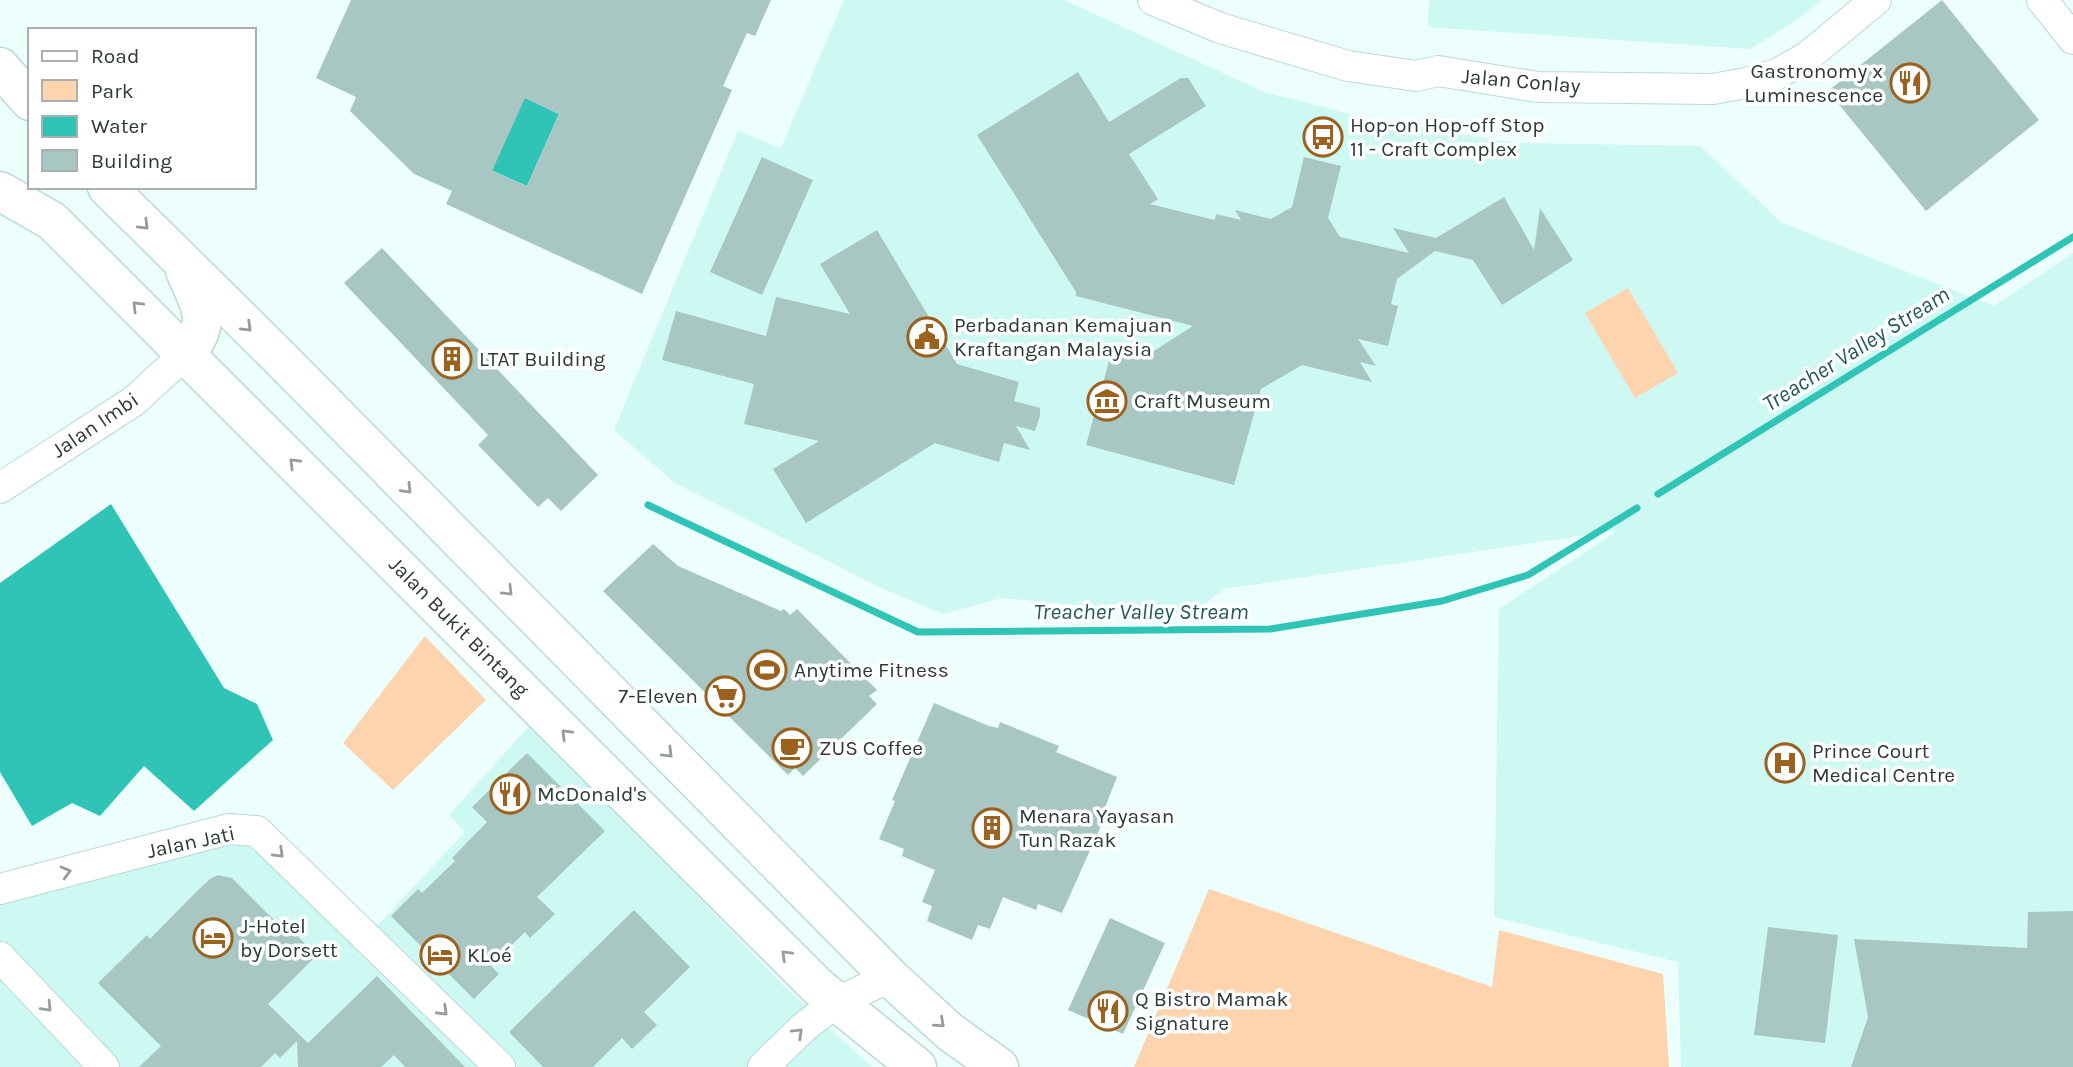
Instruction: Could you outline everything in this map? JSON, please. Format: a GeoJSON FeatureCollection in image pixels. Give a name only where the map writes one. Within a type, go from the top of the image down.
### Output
{"type":"FeatureCollection","features":[{"type":"Feature","properties":{"kind":"main road"},"geometry":{"type":"LineString","coordinates":[[0,66],[28,101]]}},
{"type":"Feature","properties":{"kind":"main road"},"geometry":{"type":"LineString","coordinates":[[0,80],[28,101]]}},
{"type":"Feature","properties":{"kind":"main road"},"geometry":{"type":"LineString","coordinates":[[109,189],[280,358],[890,977],[950,1032],[999,1067]]}},
{"type":"Feature","properties":{"kind":"main road","name":"Jalan Bukit Bintang"},"geometry":{"type":"LineString","coordinates":[[0,191],[52,221],[835,1003],[917,1067]]}},
{"type":"Feature","properties":{"kind":"main road"},"geometry":{"type":"LineString","coordinates":[[181,262],[203,314],[198,339],[185,354]]}},
{"type":"Feature","properties":{"kind":"street","name":"Jalan Conlay"},"geometry":{"type":"LineString","coordinates":[[1153,0],[1220,28],[1348,66],[1416,76],[1438,71],[1538,87],[1713,89],[1777,74],[1807,58],[1876,0]]}},
{"type":"Feature","properties":{"kind":"street"},"geometry":{"type":"LineString","coordinates":[[2042,0],[2073,39]]}},
{"type":"Feature","properties":{"kind":"street","name":"Jalan Imbi"},"geometry":{"type":"LineString","coordinates":[[0,488],[134,401],[185,354]]}},
{"type":"Feature","properties":{"kind":"street","name":"Jalan Jati"},"geometry":{"type":"LineString","coordinates":[[0,889],[229,829],[257,831],[500,1067]]}},
{"type":"Feature","properties":{"kind":"street"},"geometry":{"type":"LineString","coordinates":[[0,957],[104,1067]]}},
{"type":"Feature","properties":{"kind":"street"},"geometry":{"type":"LineString","coordinates":[[763,1067],[804,1027],[835,1003],[890,977]]}},
{"type":"Feature","properties":{"kind":"shaded area"},"geometry":{"type":"Polygon","coordinates":[[[844,0],[1064,0],[1264,92],[1374,120],[1517,143],[1700,146],[1782,223],[1994,306],[2073,253],[2073,1067],[1681,1067],[1678,962],[1494,917],[1499,609],[1619,530],[1224,589],[1189,616],[1002,598],[943,614],[877,586],[675,483],[614,430],[738,131],[781,148],[844,0]]]}},
{"type":"Feature","properties":{"kind":"shaded area"},"geometry":{"type":"Polygon","coordinates":[[[1429,0],[1822,0],[1801,17],[1750,49],[1428,27],[1429,0]]]}},
{"type":"Feature","properties":{"kind":"shaded area"},"geometry":{"type":"Polygon","coordinates":[[[531,724],[783,985],[872,1067],[0,1067],[0,899],[230,839],[253,840],[361,943],[465,832],[449,815],[531,724]]]}},
{"type":"Feature","properties":{"kind":"green space"},"geometry":{"type":"Polygon","coordinates":[[[1628,288],[1678,373],[1635,398],[1585,313],[1628,288]]]}},
{"type":"Feature","properties":{"kind":"green space"},"geometry":{"type":"Polygon","coordinates":[[[425,636],[486,700],[393,790],[343,743],[425,636]]]}},
{"type":"Feature","properties":{"kind":"green space"},"geometry":{"type":"Polygon","coordinates":[[[1209,889],[1492,987],[1499,930],[1663,974],[1669,1067],[1134,1067],[1209,889]]]}},
{"type":"Feature","properties":{"kind":"water"},"geometry":{"type":"Polygon","coordinates":[[[525,98],[559,114],[527,186],[456,155],[525,98]]]}},
{"type":"Feature","properties":{"kind":"water"},"geometry":{"type":"Polygon","coordinates":[[[111,504],[224,688],[257,704],[273,740],[194,811],[144,766],[100,816],[72,803],[32,826],[0,772],[0,583],[111,504]]]}},
{"type":"Feature","properties":{"kind":"building"},"geometry":{"type":"Polygon","coordinates":[[[351,0],[771,0],[755,36],[747,33],[723,86],[732,90],[642,294],[446,204],[452,191],[414,174],[350,111],[356,97],[316,78],[351,0]],[[525,98],[492,171],[527,186],[559,114],[525,98]]]}},
{"type":"Feature","properties":{"kind":"building"},"geometry":{"type":"Polygon","coordinates":[[[1942,0],[2039,120],[1926,211],[1828,91],[1942,0]]]}},
{"type":"Feature","properties":{"kind":"building"},"geometry":{"type":"Polygon","coordinates":[[[1078,72],[1109,122],[1181,78],[1188,78],[1206,106],[1129,154],[1158,199],[1150,204],[1215,220],[1216,214],[1241,220],[1235,210],[1271,219],[1292,207],[1304,157],[1341,166],[1328,218],[1340,237],[1409,253],[1393,228],[1436,238],[1504,197],[1534,250],[1540,208],[1573,260],[1502,305],[1473,260],[1435,251],[1397,279],[1391,304],[1398,306],[1388,346],[1358,339],[1376,366],[1360,362],[1372,382],[1302,365],[1261,389],[1234,485],[1086,445],[1112,350],[1143,358],[1193,326],[1076,296],[977,135],[1078,72]]]}},
{"type":"Feature","properties":{"kind":"building"},"geometry":{"type":"Polygon","coordinates":[[[762,157],[813,180],[762,295],[710,272],[762,157]]]}},
{"type":"Feature","properties":{"kind":"building"},"geometry":{"type":"Polygon","coordinates":[[[877,230],[957,364],[1019,382],[1014,401],[1040,408],[1040,416],[1035,431],[1016,426],[1030,450],[1004,443],[999,462],[935,443],[806,523],[773,469],[819,441],[744,424],[754,384],[662,360],[676,311],[766,336],[776,297],[850,314],[820,264],[877,230]]]}},
{"type":"Feature","properties":{"kind":"building","name":"LTAT Building"},"geometry":{"type":"Polygon","coordinates":[[[382,248],[598,475],[561,511],[548,498],[538,507],[478,445],[488,435],[344,283],[382,248]]]}},
{"type":"Feature","properties":{"kind":"building"},"geometry":{"type":"Polygon","coordinates":[[[653,544],[678,566],[781,611],[784,609],[790,615],[797,609],[877,690],[869,696],[877,704],[803,776],[795,768],[788,775],[603,591],[653,544]]]}},
{"type":"Feature","properties":{"kind":"building","name":"Menara Yayasan Tun Razak"},"geometry":{"type":"Polygon","coordinates":[[[934,703],[989,726],[998,728],[1000,722],[1059,746],[1056,752],[1117,777],[1102,815],[1105,817],[1062,913],[1038,904],[1036,910],[1003,897],[990,929],[978,925],[972,940],[927,921],[932,906],[922,902],[935,870],[902,856],[904,849],[879,839],[895,801],[892,800],[934,703]]]}},
{"type":"Feature","properties":{"kind":"building"},"geometry":{"type":"Polygon","coordinates":[[[527,753],[605,831],[537,897],[555,914],[530,938],[525,932],[491,966],[499,974],[474,999],[391,916],[418,889],[422,893],[455,861],[452,858],[487,822],[472,807],[527,753]]]}},
{"type":"Feature","properties":{"kind":"building"},"geometry":{"type":"Polygon","coordinates":[[[218,875],[232,878],[281,927],[284,923],[317,955],[268,1004],[308,1043],[377,976],[465,1067],[405,1067],[394,1055],[381,1067],[298,1067],[297,1041],[280,1058],[275,1053],[261,1067],[139,1067],[161,1046],[98,983],[147,935],[150,939],[194,894],[218,875]]]}},
{"type":"Feature","properties":{"kind":"building"},"geometry":{"type":"Polygon","coordinates":[[[634,910],[690,967],[644,1012],[657,1025],[632,1049],[622,1038],[593,1067],[543,1067],[509,1032],[634,910]]]}},
{"type":"Feature","properties":{"kind":"building"},"geometry":{"type":"Polygon","coordinates":[[[2073,911],[2073,1067],[1851,1067],[1868,1017],[1854,939],[2027,948],[2028,912],[2073,911]]]}},
{"type":"Feature","properties":{"kind":"building"},"geometry":{"type":"Polygon","coordinates":[[[1110,918],[1165,943],[1123,1034],[1068,1010],[1110,918]]]}},
{"type":"Feature","properties":{"kind":"building"},"geometry":{"type":"Polygon","coordinates":[[[1768,927],[1838,935],[1825,1043],[1754,1035],[1768,927]]]}},
{"type":"Feature","properties":{"kind":"waterway","name":"Treacher Valley Stream"},"geometry":{"type":"LineString","coordinates":[[1658,494],[2073,237]]}},
{"type":"Feature","properties":{"kind":"waterway","name":"Treacher Valley Stream"},"geometry":{"type":"LineString","coordinates":[[648,505],[918,632],[1270,629],[1442,601],[1528,575],[1637,508]]}},
{"type":"Feature","properties":{"kind":"place","name":"Gastronomy x Luminescence"},"geometry":{"type":"Point","coordinates":[1910,83]}},
{"type":"Feature","properties":{"kind":"place","name":"Hop-on Hop-off Stop 11 - Craft Complex"},"geometry":{"type":"Point","coordinates":[1323,137]}},
{"type":"Feature","properties":{"kind":"place","name":"Perbadanan Kemajuan Kraftangan Malaysia"},"geometry":{"type":"Point","coordinates":[927,337]}},
{"type":"Feature","properties":{"kind":"place","name":"LTAT Building"},"geometry":{"type":"Point","coordinates":[452,359]}},
{"type":"Feature","properties":{"kind":"place","name":"Craft Museum"},"geometry":{"type":"Point","coordinates":[1107,401]}},
{"type":"Feature","properties":{"kind":"place","name":"Anytime Fitness"},"geometry":{"type":"Point","coordinates":[767,670]}},
{"type":"Feature","properties":{"kind":"place","name":"7-Eleven"},"geometry":{"type":"Point","coordinates":[725,696]}},
{"type":"Feature","properties":{"kind":"place","name":"ZUS Coffee"},"geometry":{"type":"Point","coordinates":[792,748]}},
{"type":"Feature","properties":{"kind":"place","name":"Prince Court Medical Centre"},"geometry":{"type":"Point","coordinates":[1785,763]}},
{"type":"Feature","properties":{"kind":"place","name":"McDonald's"},"geometry":{"type":"Point","coordinates":[510,794]}},
{"type":"Feature","properties":{"kind":"place","name":"Menara Yayasan Tun Razak"},"geometry":{"type":"Point","coordinates":[992,828]}},
{"type":"Feature","properties":{"kind":"place","name":"J-Hotel by Dorsett"},"geometry":{"type":"Point","coordinates":[213,938]}},
{"type":"Feature","properties":{"kind":"place","name":"KLoé"},"geometry":{"type":"Point","coordinates":[440,955]}},
{"type":"Feature","properties":{"kind":"place","name":"Q Bistro Mamak Signature"},"geometry":{"type":"Point","coordinates":[1108,1011]}}]}
